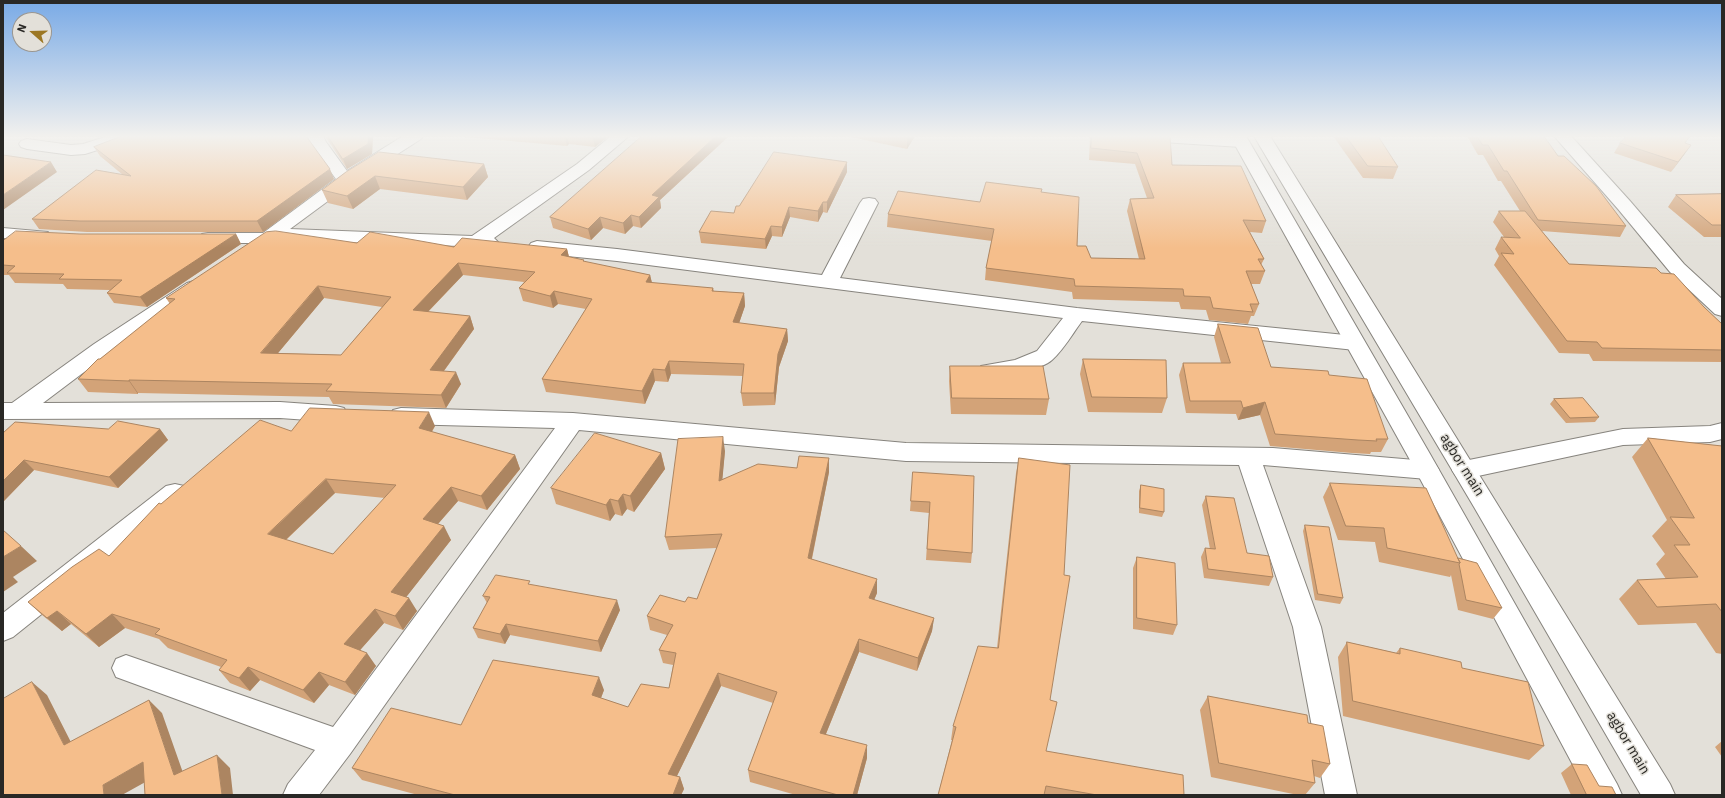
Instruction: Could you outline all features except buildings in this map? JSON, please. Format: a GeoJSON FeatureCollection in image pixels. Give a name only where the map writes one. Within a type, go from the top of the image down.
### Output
{"type":"FeatureCollection","features":[{"type":"Feature","properties":{"kind":"street"},"geometry":{"type":"LineString","coordinates":[[340,173],[345,180]]}},
{"type":"Feature","properties":{"kind":"street"},"geometry":{"type":"LineString","coordinates":[[241,256],[356,173]]}},
{"type":"Feature","properties":{"kind":"street"},"geometry":{"type":"LineString","coordinates":[[477,241],[573,173]]}},
{"type":"Feature","properties":{"kind":"street"},"geometry":{"type":"LineString","coordinates":[[1265,173],[1307,258],[1428,470],[1606,795]]}},
{"type":"Feature","properties":{"kind":"street","name":"agbor main"},"geometry":{"type":"LineString","coordinates":[[1273,173],[1337,258],[1391,351],[1659,795]]}},
{"type":"Feature","properties":{"kind":"street"},"geometry":{"type":"LineString","coordinates":[[1595,173],[1677,268],[1722,310]]}},
{"type":"Feature","properties":{"kind":"street"},"geometry":{"type":"LineString","coordinates":[[828,282],[869,203]]}},
{"type":"Feature","properties":{"kind":"street"},"geometry":{"type":"LineString","coordinates":[[3,233],[57,237]]}},
{"type":"Feature","properties":{"kind":"street"},"geometry":{"type":"LineString","coordinates":[[189,238],[267,238],[297,234],[312,236],[477,241],[617,255],[1077,314],[1355,343]]}},
{"type":"Feature","properties":{"kind":"street"},"geometry":{"type":"LineString","coordinates":[[1307,258],[1324,260],[1337,258]]}},
{"type":"Feature","properties":{"kind":"street"},"geometry":{"type":"LineString","coordinates":[[10,411],[207,278]]}},
{"type":"Feature","properties":{"kind":"street"},"geometry":{"type":"LineString","coordinates":[[989,371],[1019,366],[1044,356],[1077,314]]}},
{"type":"Feature","properties":{"kind":"street"},"geometry":{"type":"LineString","coordinates":[[10,411],[280,410],[360,415]]}},
{"type":"Feature","properties":{"kind":"street"},"geometry":{"type":"LineString","coordinates":[[255,430],[280,410]]}},
{"type":"Feature","properties":{"kind":"street"},"geometry":{"type":"LineString","coordinates":[[384,416],[573,421],[906,452],[1248,457],[1428,470]]}},
{"type":"Feature","properties":{"kind":"street"},"geometry":{"type":"LineString","coordinates":[[299,795],[339,744],[573,421]]}},
{"type":"Feature","properties":{"kind":"street"},"geometry":{"type":"LineString","coordinates":[[1464,470],[1623,437],[1710,434],[1722,431]]}},
{"type":"Feature","properties":{"kind":"street"},"geometry":{"type":"LineString","coordinates":[[1248,457],[1307,627],[1341,795]]}},
{"type":"Feature","properties":{"kind":"street"},"geometry":{"type":"LineString","coordinates":[[3,629],[192,479]]}},
{"type":"Feature","properties":{"kind":"street"},"geometry":{"type":"LineString","coordinates":[[126,668],[339,744]]}}]}
